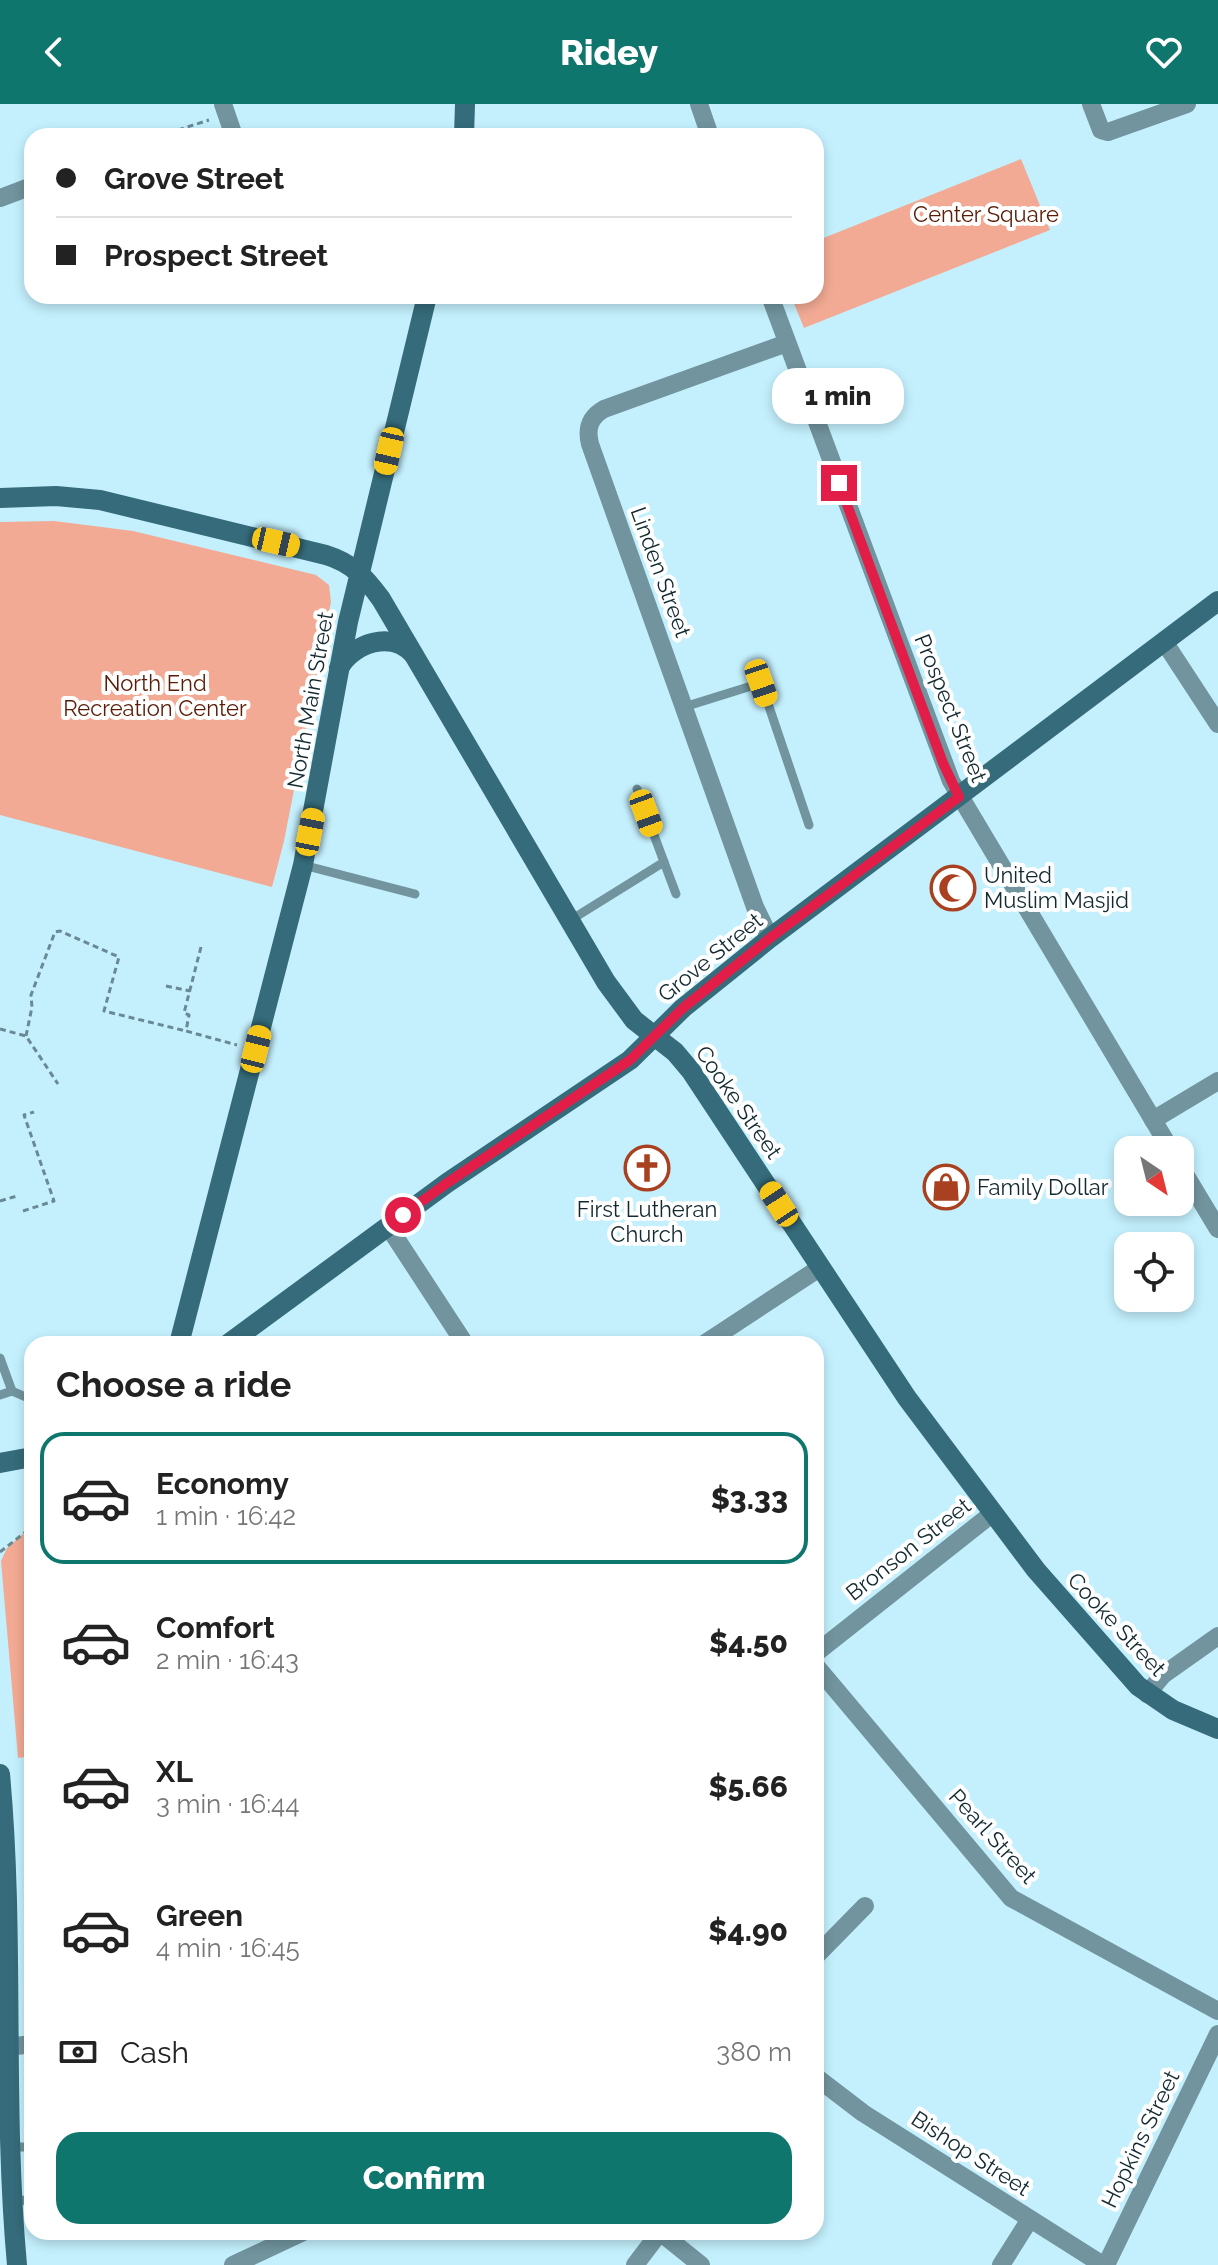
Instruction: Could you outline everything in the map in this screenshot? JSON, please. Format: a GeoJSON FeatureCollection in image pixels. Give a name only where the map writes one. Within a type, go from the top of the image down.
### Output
{"type":"FeatureCollection","features":[{"type":"Feature","properties":{"kind":"main road"},"geometry":{"type":"LineString","coordinates":[[464,128],[465,104]]}},
{"type":"Feature","properties":{"kind":"main road","name":"North Main Street"},"geometry":{"type":"LineString","coordinates":[[181,1336],[303,865],[338,672],[425,304]]}},
{"type":"Feature","properties":{"kind":"main road"},"geometry":{"type":"LineString","coordinates":[[0,498],[56,496],[100,500],[326,555],[345,561],[360,572]]}},
{"type":"Feature","properties":{"kind":"main road","name":"Cooke Street"},"geometry":{"type":"LineString","coordinates":[[360,572],[381,599],[606,982],[630,1014],[675,1052],[691,1071],[907,1398],[1067,1608],[1147,1694],[1173,1710],[1218,1729]]}},
{"type":"Feature","properties":{"kind":"main road","name":"Grove Street"},"geometry":{"type":"LineString","coordinates":[[239,1336],[447,1183],[613,1072],[683,1008],[770,938],[1218,601]]}},
{"type":"Feature","properties":{"kind":"main road"},"geometry":{"type":"LineString","coordinates":[[338,672],[352,652],[379,641],[400,644],[416,658]]}},
{"type":"Feature","properties":{"kind":"main road"},"geometry":{"type":"LineString","coordinates":[[0,1463],[24,1458]]}},
{"type":"Feature","properties":{"kind":"main road"},"geometry":{"type":"LineString","coordinates":[[0,1774],[8,1888],[11,2147],[22,2201],[17,2265]]}},
{"type":"Feature","properties":{"kind":"street"},"geometry":{"type":"LineString","coordinates":[[223,104],[231,128]]}},
{"type":"Feature","properties":{"kind":"street"},"geometry":{"type":"LineString","coordinates":[[699,104],[707,128]]}},
{"type":"Feature","properties":{"kind":"street"},"geometry":{"type":"LineString","coordinates":[[1091,104],[1098,125],[1105,132],[1126,128],[1187,104]]}},
{"type":"Feature","properties":{"kind":"street"},"geometry":{"type":"LineString","coordinates":[[0,198],[24,189]]}},
{"type":"Feature","properties":{"kind":"street","name":"Prospect Street"},"geometry":{"type":"LineString","coordinates":[[773,304],[943,763],[959,797],[1163,1136]]}},
{"type":"Feature","properties":{"kind":"street","name":"Linden Street"},"geometry":{"type":"LineString","coordinates":[[770,938],[755,907],[590,444],[588,427],[592,418],[604,409],[787,343]]}},
{"type":"Feature","properties":{"kind":"street"},"geometry":{"type":"LineString","coordinates":[[1165,643],[1218,724]]}},
{"type":"Feature","properties":{"kind":"street"},"geometry":{"type":"LineString","coordinates":[[1153,1120],[1218,1081]]}},
{"type":"Feature","properties":{"kind":"street"},"geometry":{"type":"LineString","coordinates":[[1194,1189],[1218,1229]]}},
{"type":"Feature","properties":{"kind":"street"},"geometry":{"type":"LineString","coordinates":[[388,1226],[460,1336]]}},
{"type":"Feature","properties":{"kind":"street"},"geometry":{"type":"LineString","coordinates":[[716,1336],[821,1267]]}},
{"type":"Feature","properties":{"kind":"street","name":"Bronson Street"},"geometry":{"type":"LineString","coordinates":[[824,1647],[993,1513]]}},
{"type":"Feature","properties":{"kind":"street"},"geometry":{"type":"LineString","coordinates":[[1147,1694],[1163,1675],[1218,1636]]}},
{"type":"Feature","properties":{"kind":"street","name":"Pearl Street"},"geometry":{"type":"LineString","coordinates":[[824,1676],[1011,1898],[1218,2011]]}},
{"type":"Feature","properties":{"kind":"street"},"geometry":{"type":"LineString","coordinates":[[824,1948],[865,1906]]}},
{"type":"Feature","properties":{"kind":"street","name":"Hopkins Street"},"geometry":{"type":"LineString","coordinates":[[1105,2265],[1218,2034]]}},
{"type":"Feature","properties":{"kind":"street"},"geometry":{"type":"LineString","coordinates":[[8,2047],[24,2045]]}},
{"type":"Feature","properties":{"kind":"street","name":"Bishop Street"},"geometry":{"type":"LineString","coordinates":[[824,2083],[863,2113],[1105,2265]]}},
{"type":"Feature","properties":{"kind":"street"},"geometry":{"type":"LineString","coordinates":[[1001,2265],[1030,2219]]}},
{"type":"Feature","properties":{"kind":"street"},"geometry":{"type":"LineString","coordinates":[[233,2265],[286,2240]]}},
{"type":"Feature","properties":{"kind":"street"},"geometry":{"type":"LineString","coordinates":[[635,2265],[654,2240]]}},
{"type":"Feature","properties":{"kind":"street"},"geometry":{"type":"LineString","coordinates":[[670,2240],[701,2265]]}},
{"type":"Feature","properties":{"kind":"lane"},"geometry":{"type":"LineString","coordinates":[[684,707],[761,683],[809,825]]}},
{"type":"Feature","properties":{"kind":"lane"},"geometry":{"type":"LineString","coordinates":[[637,789],[676,894]]}},
{"type":"Feature","properties":{"kind":"lane"},"geometry":{"type":"LineString","coordinates":[[569,921],[664,862]]}},
{"type":"Feature","properties":{"kind":"lane"},"geometry":{"type":"LineString","coordinates":[[303,865],[415,894]]}},
{"type":"Feature","properties":{"kind":"lane"},"geometry":{"type":"LineString","coordinates":[[0,1358],[12,1391]]}},
{"type":"Feature","properties":{"kind":"lane"},"geometry":{"type":"LineString","coordinates":[[0,1395],[12,1391],[24,1396]]}},
{"type":"Feature","properties":{"kind":"lane"},"geometry":{"type":"LineString","coordinates":[[11,2147],[24,2147]]}},
{"type":"Feature","properties":{"kind":"path"},"geometry":{"type":"LineString","coordinates":[[184,128],[210,120]]}},
{"type":"Feature","properties":{"kind":"path"},"geometry":{"type":"LineString","coordinates":[[26,1036],[32,1007],[31,995],[38,972],[55,932],[60,931],[119,957],[104,1011],[256,1049]]}},
{"type":"Feature","properties":{"kind":"path"},"geometry":{"type":"LineString","coordinates":[[186,1031],[189,1015],[184,1013],[201,947]]}},
{"type":"Feature","properties":{"kind":"path"},"geometry":{"type":"LineString","coordinates":[[166,986],[190,991]]}},
{"type":"Feature","properties":{"kind":"path"},"geometry":{"type":"LineString","coordinates":[[0,1029],[26,1036],[58,1084]]}},
{"type":"Feature","properties":{"kind":"path"},"geometry":{"type":"LineString","coordinates":[[23,1211],[54,1201],[24,1115],[34,1112]]}},
{"type":"Feature","properties":{"kind":"path"},"geometry":{"type":"LineString","coordinates":[[0,1201],[17,1196]]}},
{"type":"Feature","properties":{"kind":"path"},"geometry":{"type":"LineString","coordinates":[[0,1552],[24,1533]]}},
{"type":"Feature","properties":{"kind":"green space","name":"Center Square"},"geometry":{"type":"Polygon","coordinates":[[[1021,159],[1050,230],[804,328],[794,304],[824,304],[824,238],[1021,159]]]}},
{"type":"Feature","properties":{"kind":"green space","name":"North End Recreation Center"},"geometry":{"type":"Polygon","coordinates":[[[54,521],[133,531],[316,575],[329,585],[331,602],[284,841],[272,887],[0,815],[0,522],[54,521]]]}},
{"type":"Feature","properties":{"kind":"green space"},"geometry":{"type":"Polygon","coordinates":[[[24,1533],[24,1757],[18,1758],[1,1561],[7,1548],[24,1533]]]}},
{"type":"Feature","properties":{"kind":"place","name":"United Muslim Masjid"},"geometry":{"type":"Point","coordinates":[953,888]}},
{"type":"Feature","properties":{"kind":"place","name":"First Lutheran Church"},"geometry":{"type":"Point","coordinates":[647,1168]}},
{"type":"Feature","properties":{"kind":"place","name":"Family Dollar"},"geometry":{"type":"Point","coordinates":[946,1187]}},
{"type":"Feature","properties":{"kind":"route"},"geometry":{"type":"LineString","coordinates":[[403,1215],[630,1060],[683,1008],[770,938],[959,797],[943,763],[839,483]]}}]}
